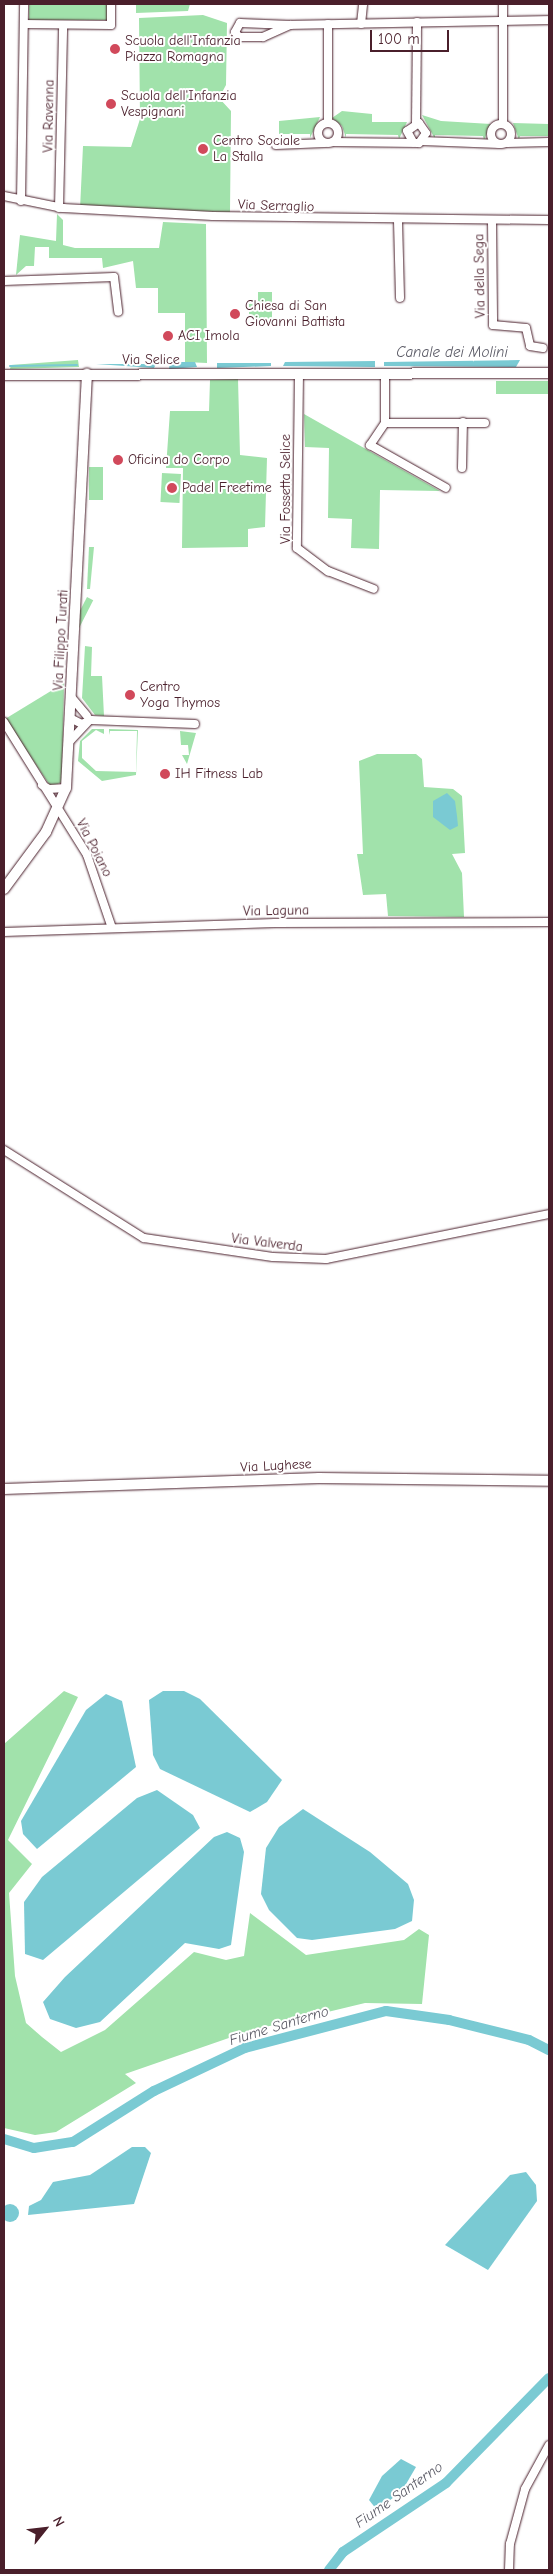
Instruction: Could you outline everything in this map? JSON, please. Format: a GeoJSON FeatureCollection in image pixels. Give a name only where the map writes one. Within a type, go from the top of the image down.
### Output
{"type":"FeatureCollection","features":[{"type":"Feature","properties":{"kind":"main road","name":"Via Selice"},"geometry":{"type":"LineString","coordinates":[[4,375],[549,373]]}},
{"type":"Feature","properties":{"kind":"main road","name":"Via Filippo Turati"},"geometry":{"type":"LineString","coordinates":[[4,889],[59,810],[66,788],[72,719],[87,374]]}},
{"type":"Feature","properties":{"kind":"main road","name":"Via Lughese"},"geometry":{"type":"LineString","coordinates":[[4,1489],[319,1478],[549,1481]]}},
{"type":"Feature","properties":{"kind":"street"},"geometry":{"type":"LineString","coordinates":[[21,201],[24,4]]}},
{"type":"Feature","properties":{"kind":"street"},"geometry":{"type":"LineString","coordinates":[[24,24],[111,25],[111,4]]}},
{"type":"Feature","properties":{"kind":"street"},"geometry":{"type":"LineString","coordinates":[[361,24],[363,4]]}},
{"type":"Feature","properties":{"kind":"street"},"geometry":{"type":"LineString","coordinates":[[503,4],[503,124]]}},
{"type":"Feature","properties":{"kind":"street"},"geometry":{"type":"LineString","coordinates":[[290,25],[262,37],[239,37],[235,32],[240,22],[290,25],[549,20]]}},
{"type":"Feature","properties":{"kind":"street"},"geometry":{"type":"LineString","coordinates":[[412,142],[407,131],[416,123],[417,22]]}},
{"type":"Feature","properties":{"kind":"street"},"geometry":{"type":"LineString","coordinates":[[328,24],[328,122],[318,133],[329,142]]}},
{"type":"Feature","properties":{"kind":"street","name":"Via Ravenna"},"geometry":{"type":"LineString","coordinates":[[59,208],[63,25]]}},
{"type":"Feature","properties":{"kind":"street"},"geometry":{"type":"LineString","coordinates":[[328,122],[338,130],[329,142]]}},
{"type":"Feature","properties":{"kind":"street"},"geometry":{"type":"LineString","coordinates":[[416,123],[426,130],[422,142]]}},
{"type":"Feature","properties":{"kind":"street"},"geometry":{"type":"LineString","coordinates":[[503,124],[491,134],[504,143]]}},
{"type":"Feature","properties":{"kind":"street"},"geometry":{"type":"LineString","coordinates":[[503,124],[511,130],[504,143]]}},
{"type":"Feature","properties":{"kind":"street"},"geometry":{"type":"LineString","coordinates":[[276,145],[329,142],[549,142]]}},
{"type":"Feature","properties":{"kind":"street","name":"Via Serraglio"},"geometry":{"type":"LineString","coordinates":[[4,196],[59,208],[398,220],[549,220]]}},
{"type":"Feature","properties":{"kind":"street"},"geometry":{"type":"LineString","coordinates":[[398,220],[400,298]]}},
{"type":"Feature","properties":{"kind":"street","name":"Via della Sega"},"geometry":{"type":"LineString","coordinates":[[492,220],[493,325],[526,328],[530,346],[543,348]]}},
{"type":"Feature","properties":{"kind":"street"},"geometry":{"type":"LineString","coordinates":[[4,281],[114,277],[118,312]]}},
{"type":"Feature","properties":{"kind":"street","name":"Via Fossetta Selice"},"geometry":{"type":"LineString","coordinates":[[299,373],[297,548],[328,571],[374,589]]}},
{"type":"Feature","properties":{"kind":"street"},"geometry":{"type":"LineString","coordinates":[[385,373],[385,422],[370,445],[446,488]]}},
{"type":"Feature","properties":{"kind":"street"},"geometry":{"type":"LineString","coordinates":[[385,422],[485,423]]}},
{"type":"Feature","properties":{"kind":"street"},"geometry":{"type":"LineString","coordinates":[[462,468],[463,422]]}},
{"type":"Feature","properties":{"kind":"street"},"geometry":{"type":"LineString","coordinates":[[72,698],[88,720]]}},
{"type":"Feature","properties":{"kind":"street"},"geometry":{"type":"LineString","coordinates":[[72,719],[195,724]]}},
{"type":"Feature","properties":{"kind":"street"},"geometry":{"type":"LineString","coordinates":[[70,740],[88,720]]}},
{"type":"Feature","properties":{"kind":"street","name":"Via Poiano"},"geometry":{"type":"LineString","coordinates":[[4,722],[59,810],[99,883],[112,928]]}},
{"type":"Feature","properties":{"kind":"street"},"geometry":{"type":"LineString","coordinates":[[42,785],[49,789],[66,788]]}},
{"type":"Feature","properties":{"kind":"street","name":"Via Laguna"},"geometry":{"type":"LineString","coordinates":[[4,932],[112,928],[549,922]]}},
{"type":"Feature","properties":{"kind":"street","name":"Via Valverda"},"geometry":{"type":"LineString","coordinates":[[4,1150],[144,1238],[273,1257],[326,1259],[549,1214]]}},
{"type":"Feature","properties":{"kind":"street"},"geometry":{"type":"LineString","coordinates":[[509,2570],[510,2544],[526,2489],[549,2445]]}},
{"type":"Feature","properties":{"kind":"green space"},"geometry":{"type":"Polygon","coordinates":[[[29,4],[108,4],[108,20],[29,20],[29,4]]]}},
{"type":"Feature","properties":{"kind":"green space"},"geometry":{"type":"Polygon","coordinates":[[[136,4],[190,4],[188,11],[136,13],[136,4]]]}},
{"type":"Feature","properties":{"kind":"green space"},"geometry":{"type":"Polygon","coordinates":[[[203,15],[227,23],[226,85],[219,98],[231,111],[230,212],[80,209],[83,146],[131,147],[140,119],[139,18],[203,15]]]}},
{"type":"Feature","properties":{"kind":"green space"},"geometry":{"type":"Polygon","coordinates":[[[342,111],[372,114],[372,122],[407,122],[399,139],[398,135],[346,134],[346,138],[342,126],[332,118],[342,111]]]}},
{"type":"Feature","properties":{"kind":"green space"},"geometry":{"type":"Polygon","coordinates":[[[422,115],[441,121],[491,124],[484,140],[483,136],[435,135],[435,139],[422,115]]]}},
{"type":"Feature","properties":{"kind":"green space"},"geometry":{"type":"Polygon","coordinates":[[[320,117],[310,138],[310,134],[279,134],[279,121],[320,117]]]}},
{"type":"Feature","properties":{"kind":"green space"},"geometry":{"type":"Polygon","coordinates":[[[513,123],[549,124],[549,136],[520,136],[519,140],[513,123]]]}},
{"type":"Feature","properties":{"kind":"green space"},"geometry":{"type":"Polygon","coordinates":[[[57,214],[63,220],[63,245],[75,248],[159,248],[163,222],[206,224],[207,363],[185,362],[185,313],[158,313],[158,288],[136,288],[133,261],[103,268],[102,258],[49,258],[49,247],[35,247],[34,266],[26,266],[16,275],[20,235],[56,241],[57,214]]]}},
{"type":"Feature","properties":{"kind":"green space"},"geometry":{"type":"Polygon","coordinates":[[[258,292],[272,292],[272,321],[249,317],[249,304],[257,303],[258,308],[258,292]]]}},
{"type":"Feature","properties":{"kind":"green space"},"geometry":{"type":"Polygon","coordinates":[[[78,360],[79,367],[10,369],[11,365],[78,360]]]}},
{"type":"Feature","properties":{"kind":"green space"},"geometry":{"type":"Polygon","coordinates":[[[238,379],[240,455],[267,458],[265,527],[248,529],[248,547],[182,548],[183,468],[166,468],[170,411],[209,411],[210,380],[238,379]]]}},
{"type":"Feature","properties":{"kind":"green space"},"geometry":{"type":"Polygon","coordinates":[[[496,381],[549,381],[549,394],[496,394],[496,381]]]}},
{"type":"Feature","properties":{"kind":"green space"},"geometry":{"type":"Polygon","coordinates":[[[304,414],[440,491],[380,490],[379,549],[351,548],[352,519],[328,518],[329,448],[305,447],[304,414]]]}},
{"type":"Feature","properties":{"kind":"green space"},"geometry":{"type":"Polygon","coordinates":[[[89,467],[103,467],[103,500],[89,500],[89,467]]]}},
{"type":"Feature","properties":{"kind":"green space","name":"Padel Freetime"},"geometry":{"type":"Polygon","coordinates":[[[162,473],[181,474],[179,503],[160,502],[162,473]]]}},
{"type":"Feature","properties":{"kind":"green space"},"geometry":{"type":"Polygon","coordinates":[[[89,547],[94,547],[90,589],[87,589],[89,547]]]}},
{"type":"Feature","properties":{"kind":"green space"},"geometry":{"type":"Polygon","coordinates":[[[87,597],[93,600],[76,633],[70,630],[87,597]]]}},
{"type":"Feature","properties":{"kind":"green space"},"geometry":{"type":"Polygon","coordinates":[[[85,646],[92,647],[91,676],[102,676],[104,716],[95,715],[82,698],[85,646]]]}},
{"type":"Feature","properties":{"kind":"green space"},"geometry":{"type":"Polygon","coordinates":[[[64,683],[62,782],[51,787],[5,719],[64,683]]]}},
{"type":"Feature","properties":{"kind":"green space"},"geometry":{"type":"Polygon","coordinates":[[[92,729],[104,729],[104,734],[96,730],[82,741],[82,758],[96,771],[136,772],[137,731],[110,731],[109,735],[109,729],[138,730],[136,775],[102,781],[78,761],[80,741],[92,729]]]}},
{"type":"Feature","properties":{"kind":"green space"},"geometry":{"type":"Polygon","coordinates":[[[180,731],[196,733],[187,764],[182,755],[189,755],[188,745],[181,745],[180,731]]]}},
{"type":"Feature","properties":{"kind":"green space"},"geometry":{"type":"Polygon","coordinates":[[[377,754],[416,754],[422,759],[424,787],[453,789],[462,796],[465,853],[452,854],[462,873],[464,917],[388,916],[386,894],[363,895],[357,854],[363,854],[359,761],[377,754]]]}},
{"type":"Feature","properties":{"kind":"green space"},"geometry":{"type":"Polygon","coordinates":[[[64,1691],[78,1697],[8,1840],[32,1864],[9,1893],[15,1976],[26,2023],[42,2037],[61,2052],[105,2030],[194,1952],[226,1960],[244,1956],[250,1913],[306,1955],[404,1940],[419,1929],[429,1935],[422,2004],[365,2003],[249,2031],[125,2074],[136,2083],[56,2132],[35,2135],[4,2128],[4,1744],[64,1691]]]}},
{"type":"Feature","properties":{"kind":"water"},"geometry":{"type":"Polygon","coordinates":[[[520,360],[516,367],[384,366],[384,362],[520,360]]]}},
{"type":"Feature","properties":{"kind":"water"},"geometry":{"type":"Polygon","coordinates":[[[375,361],[375,367],[283,366],[285,362],[375,361]]]}},
{"type":"Feature","properties":{"kind":"water"},"geometry":{"type":"Polygon","coordinates":[[[170,362],[195,362],[197,367],[169,369],[170,362]]]}},
{"type":"Feature","properties":{"kind":"water"},"geometry":{"type":"Polygon","coordinates":[[[217,363],[271,363],[271,366],[217,368],[217,363]]]}},
{"type":"Feature","properties":{"kind":"water"},"geometry":{"type":"Polygon","coordinates":[[[96,364],[156,364],[154,368],[96,364]]]}},
{"type":"Feature","properties":{"kind":"water"},"geometry":{"type":"Polygon","coordinates":[[[447,793],[455,801],[458,826],[450,830],[433,817],[433,801],[447,793]]]}},
{"type":"Feature","properties":{"kind":"water"},"geometry":{"type":"Polygon","coordinates":[[[163,1691],[184,1691],[200,1699],[282,1780],[267,1802],[250,1812],[160,1769],[153,1755],[149,1700],[163,1691]]]}},
{"type":"Feature","properties":{"kind":"water"},"geometry":{"type":"Polygon","coordinates":[[[106,1694],[122,1701],[136,1767],[37,1849],[23,1834],[21,1821],[86,1710],[106,1694]]]}},
{"type":"Feature","properties":{"kind":"water"},"geometry":{"type":"Polygon","coordinates":[[[157,1790],[193,1815],[200,1828],[43,1960],[25,1954],[24,1902],[42,1877],[137,1798],[157,1790]]]}},
{"type":"Feature","properties":{"kind":"water"},"geometry":{"type":"Polygon","coordinates":[[[303,1809],[370,1852],[408,1884],[414,1900],[412,1921],[395,1929],[312,1940],[297,1938],[269,1910],[261,1894],[266,1848],[279,1827],[303,1809]]]}},
{"type":"Feature","properties":{"kind":"water"},"geometry":{"type":"Polygon","coordinates":[[[227,1832],[240,1838],[244,1852],[231,1945],[219,1949],[185,1943],[100,2022],[76,2028],[50,2019],[43,2002],[65,1977],[214,1837],[227,1832]]]}},
{"type":"Feature","properties":{"kind":"water"},"geometry":{"type":"Polygon","coordinates":[[[132,2147],[145,2147],[151,2153],[134,2204],[28,2215],[29,2206],[41,2200],[53,2182],[90,2175],[132,2147]]]}},
{"type":"Feature","properties":{"kind":"water"},"geometry":{"type":"Polygon","coordinates":[[[526,2172],[536,2185],[537,2201],[488,2270],[445,2245],[510,2175],[526,2172]]]}},
{"type":"Feature","properties":{"kind":"water"},"geometry":{"type":"Polygon","coordinates":[[[10,2204],[16,2207],[19,2213],[16,2219],[10,2222],[4,2219],[1,2213],[4,2207],[10,2204]]]}},
{"type":"Feature","properties":{"kind":"water"},"geometry":{"type":"Polygon","coordinates":[[[401,2459],[416,2467],[402,2491],[377,2510],[369,2500],[382,2476],[401,2459]]]}},
{"type":"Feature","properties":{"kind":"waterway","name":"Canale dei Molini"},"geometry":{"type":"LineString","coordinates":[[10,366],[77,365]]}},
{"type":"Feature","properties":{"kind":"waterway","name":"Fiume Santerno"},"geometry":{"type":"LineString","coordinates":[[4,2139],[34,2148],[73,2142],[154,2091],[245,2048],[386,2011],[449,2020],[529,2040],[549,2050]]}},
{"type":"Feature","properties":{"kind":"waterway","name":"Fiume Santerno"},"geometry":{"type":"LineString","coordinates":[[329,2570],[343,2552],[446,2483],[549,2378]]}},
{"type":"Feature","properties":{"kind":"place","name":"Scuola dell'Infanzia Piazza Romagna"},"geometry":{"type":"Point","coordinates":[115,49]}},
{"type":"Feature","properties":{"kind":"place","name":"Scuola dell'Infanzia Vespignani"},"geometry":{"type":"Point","coordinates":[111,104]}},
{"type":"Feature","properties":{"kind":"place","name":"Centro Sociale La Stalla"},"geometry":{"type":"Point","coordinates":[203,149]}},
{"type":"Feature","properties":{"kind":"place","name":"Chiesa di San Giovanni Battista"},"geometry":{"type":"Point","coordinates":[235,314]}},
{"type":"Feature","properties":{"kind":"place","name":"ACI Imola"},"geometry":{"type":"Point","coordinates":[168,336]}},
{"type":"Feature","properties":{"kind":"place","name":"Oficina do Corpo"},"geometry":{"type":"Point","coordinates":[118,460]}},
{"type":"Feature","properties":{"kind":"place","name":"Padel Freetime"},"geometry":{"type":"Point","coordinates":[172,488]}},
{"type":"Feature","properties":{"kind":"place","name":"Centro Yoga Thymos"},"geometry":{"type":"Point","coordinates":[130,695]}},
{"type":"Feature","properties":{"kind":"place","name":"IH Fitness Lab"},"geometry":{"type":"Point","coordinates":[165,774]}}]}
